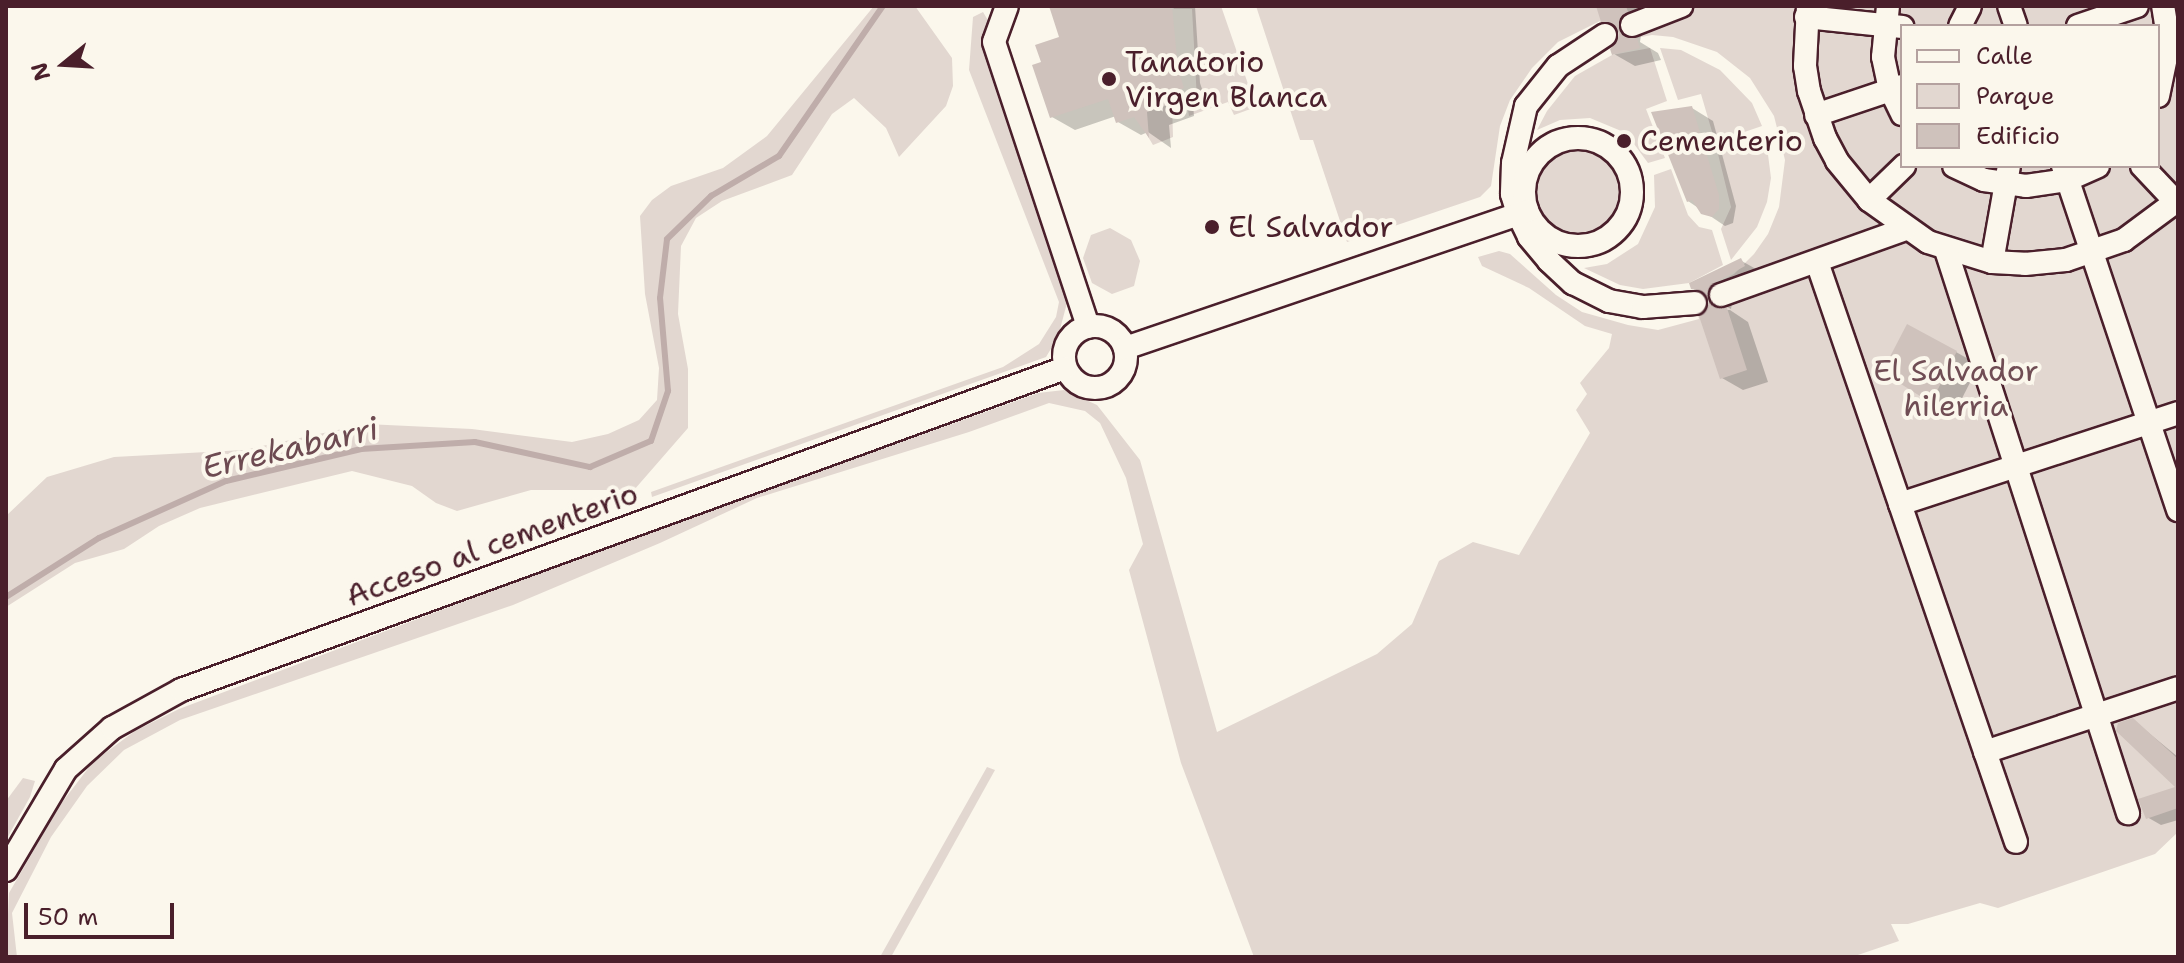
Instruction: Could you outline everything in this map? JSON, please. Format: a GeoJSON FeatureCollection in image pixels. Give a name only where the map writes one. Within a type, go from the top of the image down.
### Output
{"type":"FeatureCollection","features":[{"type":"Feature","properties":{"kind":"street"},"geometry":{"type":"LineString","coordinates":[[1007,6],[994,42],[1088,327]]}},
{"type":"Feature","properties":{"kind":"street"},"geometry":{"type":"LineString","coordinates":[[1632,25],[1681,6]]}},
{"type":"Feature","properties":{"kind":"street"},"geometry":{"type":"LineString","coordinates":[[1961,24],[1970,6]]}},
{"type":"Feature","properties":{"kind":"street"},"geometry":{"type":"LineString","coordinates":[[2084,20],[2137,6]]}},
{"type":"Feature","properties":{"kind":"street"},"geometry":{"type":"LineString","coordinates":[[2160,90],[2168,65],[2169,43],[2163,6]]}},
{"type":"Feature","properties":{"kind":"street"},"geometry":{"type":"LineString","coordinates":[[1816,115],[1896,87],[1883,57],[1891,19],[1807,11],[1805,66],[1816,115],[1837,161],[1869,200],[1905,229],[1946,250],[1992,262],[2052,262],[2092,253],[2149,225],[2177,201],[2144,168]]}},
{"type":"Feature","properties":{"kind":"street"},"geometry":{"type":"LineString","coordinates":[[1605,35],[1558,66],[1526,106],[1513,163],[1512,194],[1529,237],[1573,283],[1609,301],[1643,307],[1695,303]]}},
{"type":"Feature","properties":{"kind":"street"},"geometry":{"type":"LineString","coordinates":[[1583,138],[1603,144],[1620,158],[1630,176],[1632,198],[1626,218],[1612,234],[1593,244],[1572,246],[1552,240],[1522,213],[1524,187],[1530,167],[1543,150],[1562,140],[1583,138]]}},
{"type":"Feature","properties":{"kind":"street"},"geometry":{"type":"LineString","coordinates":[[1869,200],[1902,168]]}},
{"type":"Feature","properties":{"kind":"street"},"geometry":{"type":"LineString","coordinates":[[1966,168],[2047,185],[2065,173],[2089,168]]}},
{"type":"Feature","properties":{"kind":"street"},"geometry":{"type":"LineString","coordinates":[[2065,173],[2178,510]]}},
{"type":"Feature","properties":{"kind":"street"},"geometry":{"type":"LineString","coordinates":[[1992,262],[2007,175]]}},
{"type":"Feature","properties":{"kind":"street"},"geometry":{"type":"LineString","coordinates":[[1125,348],[1522,213]]}},
{"type":"Feature","properties":{"kind":"street"},"geometry":{"type":"LineString","coordinates":[[1721,295],[1905,229]]}},
{"type":"Feature","properties":{"kind":"street"},"geometry":{"type":"LineString","coordinates":[[1946,250],[2128,813]]}},
{"type":"Feature","properties":{"kind":"street"},"geometry":{"type":"LineString","coordinates":[[1817,262],[2016,842]]}},
{"type":"Feature","properties":{"kind":"street"},"geometry":{"type":"LineString","coordinates":[[1088,327],[1111,330],[1125,348],[1124,369],[1118,378],[1100,388],[1079,384],[1065,368],[1067,342],[1088,327]]}},
{"type":"Feature","properties":{"kind":"street","name":"Acceso al cementerio"},"geometry":{"type":"LineString","coordinates":[[6,870],[66,769],[112,728],[181,690],[1065,368]]}},
{"type":"Feature","properties":{"kind":"street"},"geometry":{"type":"LineString","coordinates":[[1900,504],[2178,413]]}},
{"type":"Feature","properties":{"kind":"street"},"geometry":{"type":"LineString","coordinates":[[1985,752],[2178,688]]}},
{"type":"Feature","properties":{"kind":"green space"},"geometry":{"type":"Polygon","coordinates":[[[874,6],[915,6],[952,58],[953,86],[946,106],[899,157],[886,128],[854,98],[832,114],[792,175],[722,201],[696,218],[681,246],[678,314],[688,369],[688,428],[634,490],[531,490],[457,511],[436,503],[412,486],[352,471],[200,508],[159,526],[124,549],[75,563],[6,607],[6,516],[47,477],[114,457],[244,450],[366,424],[472,429],[572,442],[608,434],[639,420],[657,400],[659,368],[645,294],[640,216],[652,200],[671,186],[723,168],[767,136],[874,6]]]}},
{"type":"Feature","properties":{"kind":"green space"},"geometry":{"type":"Polygon","coordinates":[[[1172,6],[1221,6],[1256,107],[1234,115],[1228,102],[1189,116],[1187,104],[1197,100],[1192,9],[1174,9],[1172,6]]]}},
{"type":"Feature","properties":{"kind":"green space","name":"El Salvador hilerria"},"geometry":{"type":"Polygon","coordinates":[[[1256,6],[2178,6],[2178,832],[2155,854],[1998,908],[1980,903],[1908,924],[1891,924],[1899,941],[1852,957],[1254,957],[1181,763],[1129,570],[1143,544],[1126,478],[1100,423],[1085,411],[1049,403],[969,432],[757,498],[513,605],[180,720],[124,750],[87,786],[51,837],[12,913],[17,957],[6,957],[9,893],[60,805],[93,762],[135,731],[179,709],[611,546],[1038,393],[1064,390],[1097,405],[1140,460],[1217,732],[1377,654],[1412,624],[1439,561],[1473,542],[1519,555],[1590,433],[1576,410],[1587,394],[1580,383],[1609,348],[1612,334],[1585,326],[1529,288],[1482,266],[1478,257],[1499,251],[1510,254],[1556,295],[1582,312],[1628,325],[1658,330],[1699,319],[1693,296],[1734,274],[1768,234],[1779,207],[1785,160],[1774,116],[1750,78],[1717,52],[1673,37],[1652,35],[1608,43],[1600,21],[1558,42],[1532,68],[1510,100],[1500,126],[1491,186],[1480,197],[1347,242],[1313,140],[1300,140],[1256,6]]]}},
{"type":"Feature","properties":{"kind":"green space"},"geometry":{"type":"Polygon","coordinates":[[[983,12],[989,22],[983,50],[1068,299],[1058,337],[1046,357],[652,497],[651,492],[1003,367],[1039,344],[1056,317],[1059,302],[969,70],[973,17],[983,12]]]}},
{"type":"Feature","properties":{"kind":"green space"},"geometry":{"type":"Polygon","coordinates":[[[1650,48],[1667,101],[1646,109],[1665,158],[1648,163],[1626,133],[1590,118],[1560,120],[1537,130],[1547,111],[1575,76],[1612,55],[1650,48]]]}},
{"type":"Feature","properties":{"kind":"green space"},"geometry":{"type":"Polygon","coordinates":[[[1660,48],[1681,50],[1720,70],[1752,103],[1762,126],[1715,142],[1701,94],[1678,100],[1660,48]]]}},
{"type":"Feature","properties":{"kind":"green space"},"geometry":{"type":"Polygon","coordinates":[[[1172,103],[1173,137],[1153,145],[1147,135],[1147,112],[1172,103]]]}},
{"type":"Feature","properties":{"kind":"green space"},"geometry":{"type":"Polygon","coordinates":[[[1766,139],[1771,178],[1767,202],[1757,227],[1731,260],[1721,229],[1731,207],[1718,154],[1766,139]]]}},
{"type":"Feature","properties":{"kind":"green space"},"geometry":{"type":"Polygon","coordinates":[[[1579,150],[1595,153],[1609,162],[1618,176],[1621,192],[1618,208],[1609,222],[1595,231],[1579,234],[1563,231],[1549,222],[1540,208],[1537,192],[1540,176],[1549,162],[1563,153],[1579,150]]]}},
{"type":"Feature","properties":{"kind":"green space"},"geometry":{"type":"Polygon","coordinates":[[[1671,169],[1688,215],[1699,227],[1712,230],[1723,265],[1689,283],[1643,289],[1620,285],[1584,268],[1607,264],[1638,244],[1655,207],[1654,175],[1671,169]]]}},
{"type":"Feature","properties":{"kind":"green space"},"geometry":{"type":"Polygon","coordinates":[[[1110,228],[1131,240],[1140,261],[1134,286],[1112,294],[1092,283],[1083,258],[1091,235],[1110,228]]]}},
{"type":"Feature","properties":{"kind":"green space"},"geometry":{"type":"Polygon","coordinates":[[[987,767],[995,770],[891,957],[880,957],[987,767]]]}},
{"type":"Feature","properties":{"kind":"green space"},"geometry":{"type":"Polygon","coordinates":[[[23,778],[35,781],[30,797],[6,840],[6,801],[23,778]]]}},
{"type":"Feature","properties":{"kind":"building","name":"Tanatorio Virgen Blanca"},"geometry":{"type":"Polygon","coordinates":[[[1049,6],[1172,6],[1178,69],[1184,88],[1171,93],[1172,103],[1147,112],[1149,138],[1134,117],[1116,123],[1108,99],[1050,118],[1032,65],[1041,62],[1035,45],[1059,37],[1049,6]]]}},
{"type":"Feature","properties":{"kind":"building"},"geometry":{"type":"Polygon","coordinates":[[[1596,6],[1626,6],[1628,12],[1621,17],[1619,29],[1624,36],[1637,38],[1640,48],[1612,55],[1610,49],[1617,42],[1619,33],[1612,23],[1601,22],[1596,6]]]}},
{"type":"Feature","properties":{"kind":"building"},"geometry":{"type":"Polygon","coordinates":[[[1692,106],[1719,195],[1719,209],[1712,217],[1701,214],[1692,200],[1687,202],[1651,112],[1692,106]]]}},
{"type":"Feature","properties":{"kind":"building"},"geometry":{"type":"Polygon","coordinates":[[[1741,258],[1745,266],[1711,285],[1708,298],[1702,291],[1691,289],[1689,283],[1741,258]]]}},
{"type":"Feature","properties":{"kind":"building"},"geometry":{"type":"Polygon","coordinates":[[[1709,301],[1718,309],[1727,308],[1747,370],[1720,379],[1699,316],[1707,310],[1709,301]]]}},
{"type":"Feature","properties":{"kind":"building"},"geometry":{"type":"Polygon","coordinates":[[[1907,324],[1957,351],[1931,403],[1882,372],[1907,324]]]}},
{"type":"Feature","properties":{"kind":"building"},"geometry":{"type":"Polygon","coordinates":[[[2133,718],[2178,759],[2178,808],[2146,819],[2138,799],[2175,787],[2116,731],[2118,723],[2133,718]]]}},
{"type":"Feature","properties":{"kind":"waterway","name":"Errekabarri"},"geometry":{"type":"LineString","coordinates":[[6,597],[99,538],[226,481],[361,449],[475,442],[590,467],[651,441],[668,391],[660,298],[667,239],[711,196],[779,156],[883,6]]}},
{"type":"Feature","properties":{"kind":"place","name":"Tanatorio Virgen Blanca"},"geometry":{"type":"Point","coordinates":[1109,79]}},
{"type":"Feature","properties":{"kind":"place","name":"Cementerio"},"geometry":{"type":"Point","coordinates":[1624,141]}},
{"type":"Feature","properties":{"kind":"place","name":"El Salvador"},"geometry":{"type":"Point","coordinates":[1212,227]}}]}
